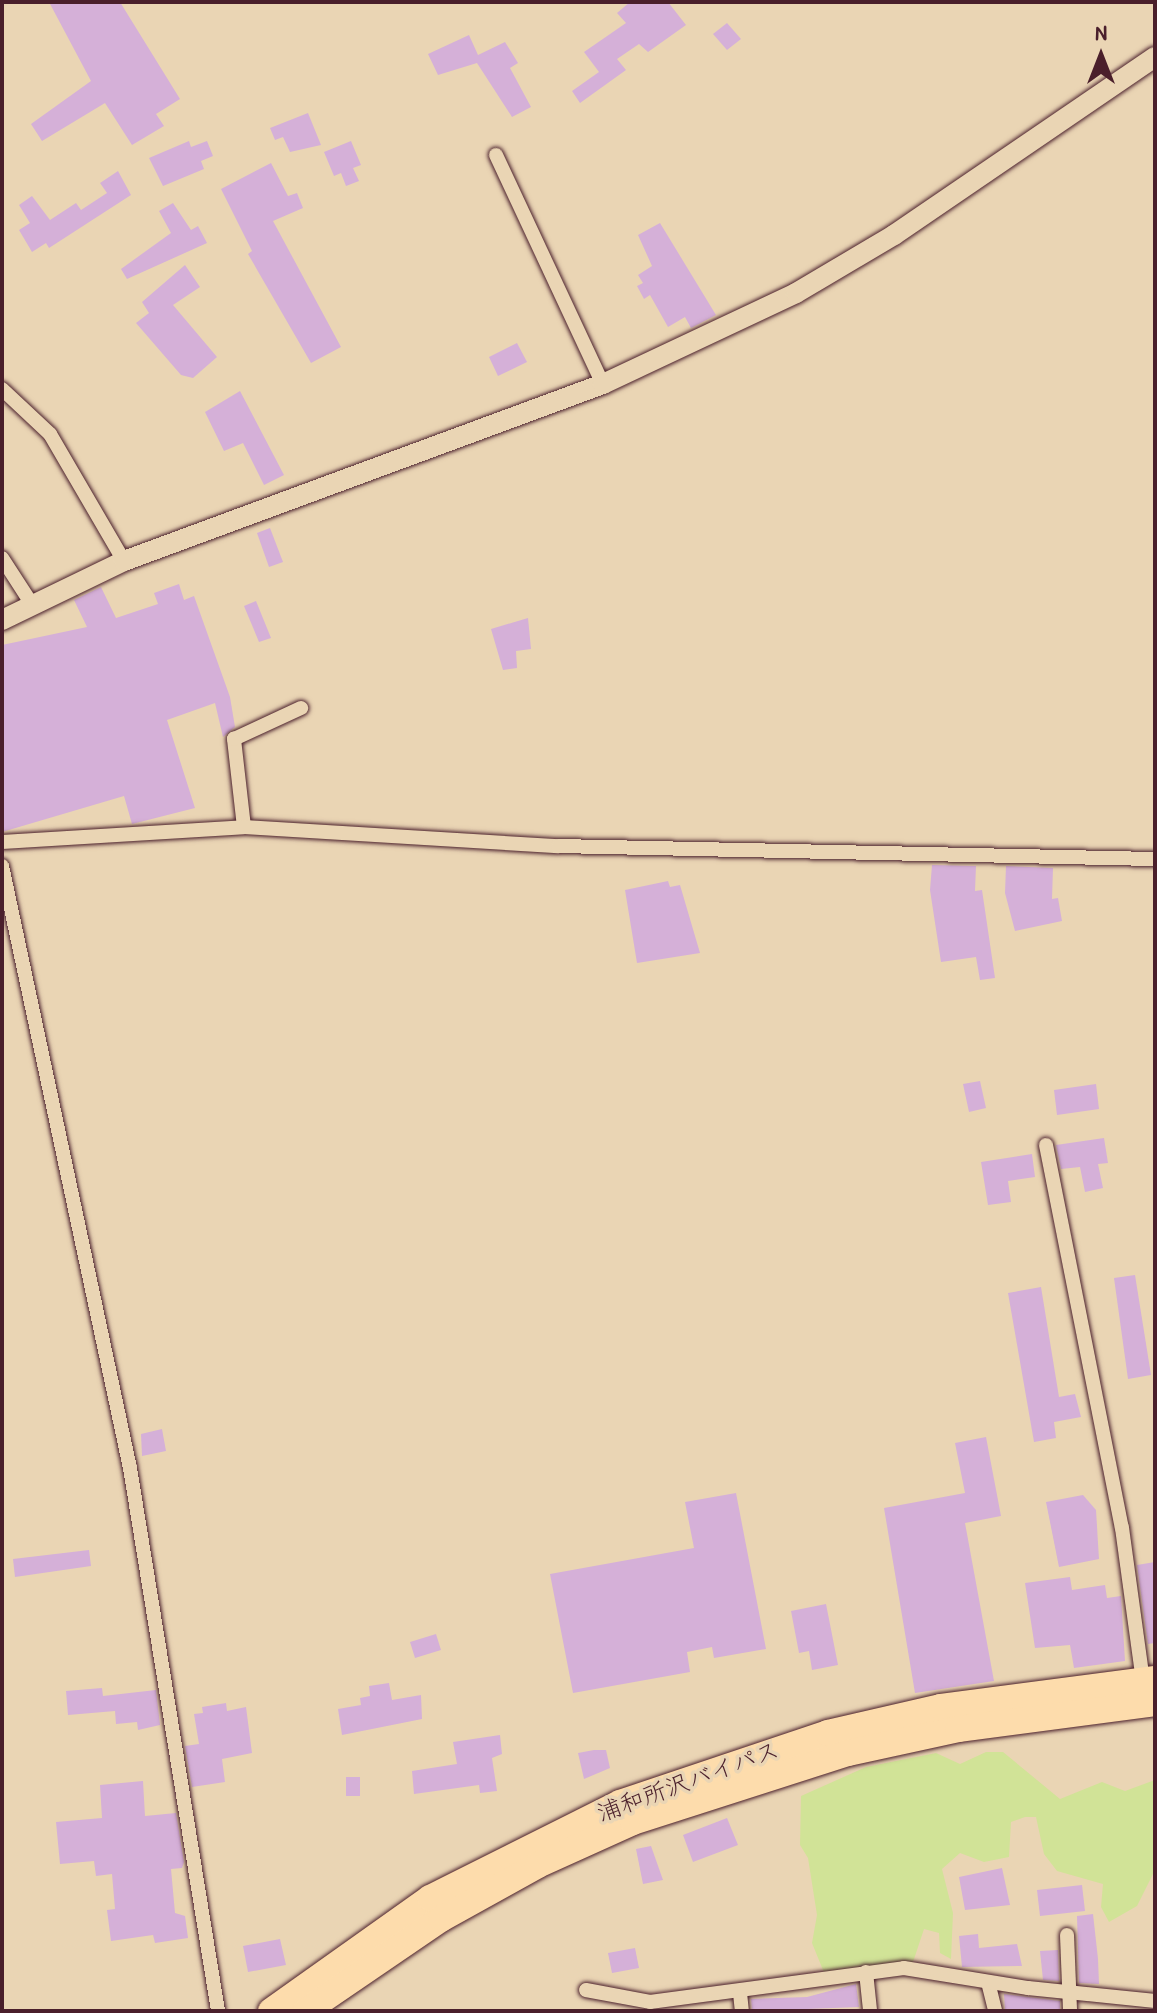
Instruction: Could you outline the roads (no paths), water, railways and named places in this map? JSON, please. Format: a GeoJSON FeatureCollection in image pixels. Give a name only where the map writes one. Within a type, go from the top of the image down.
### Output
{"type":"FeatureCollection","features":[{"type":"Feature","properties":{"kind":"highway","name":"浦和所沢バイパス"},"geometry":{"type":"LineString","coordinates":[[271,2011],[430,1898],[620,1803],[828,1733],[941,1707],[1151,1688]]}},
{"type":"Feature","properties":{"kind":"highway","name":"浦和所沢バイパス"},"geometry":{"type":"LineString","coordinates":[[306,2011],[441,1919],[538,1865],[633,1822],[848,1753],[1151,1688]]}},
{"type":"Feature","properties":{"kind":"street"},"geometry":{"type":"LineString","coordinates":[[2,620],[124,561],[603,384],[796,293],[894,235],[1155,57]]}},
{"type":"Feature","properties":{"kind":"street"},"geometry":{"type":"LineString","coordinates":[[496,155],[603,384]]}},
{"type":"Feature","properties":{"kind":"street"},"geometry":{"type":"LineString","coordinates":[[2,389],[50,434],[124,561]]}},
{"type":"Feature","properties":{"kind":"street"},"geometry":{"type":"LineString","coordinates":[[2,558],[33,606]]}},
{"type":"Feature","properties":{"kind":"street"},"geometry":{"type":"LineString","coordinates":[[244,827],[234,739],[301,708]]}},
{"type":"Feature","properties":{"kind":"street"},"geometry":{"type":"LineString","coordinates":[[2,842],[244,827],[558,846],[1155,859]]}},
{"type":"Feature","properties":{"kind":"street"},"geometry":{"type":"LineString","coordinates":[[2,866],[130,1468],[218,2011]]}},
{"type":"Feature","properties":{"kind":"street"},"geometry":{"type":"LineString","coordinates":[[1046,1145],[1151,1688]]}},
{"type":"Feature","properties":{"kind":"street"},"geometry":{"type":"LineString","coordinates":[[1067,1935],[1070,2011]]}},
{"type":"Feature","properties":{"kind":"street"},"geometry":{"type":"LineString","coordinates":[[586,1990],[650,2002],[740,1993],[904,1968],[1069,1993],[1155,2001]]}},
{"type":"Feature","properties":{"kind":"street"},"geometry":{"type":"LineString","coordinates":[[866,1972],[870,2011]]}},
{"type":"Feature","properties":{"kind":"street"},"geometry":{"type":"LineString","coordinates":[[988,1982],[995,2011]]}},
{"type":"Feature","properties":{"kind":"street"},"geometry":{"type":"LineString","coordinates":[[740,1993],[742,2011]]}}]}
